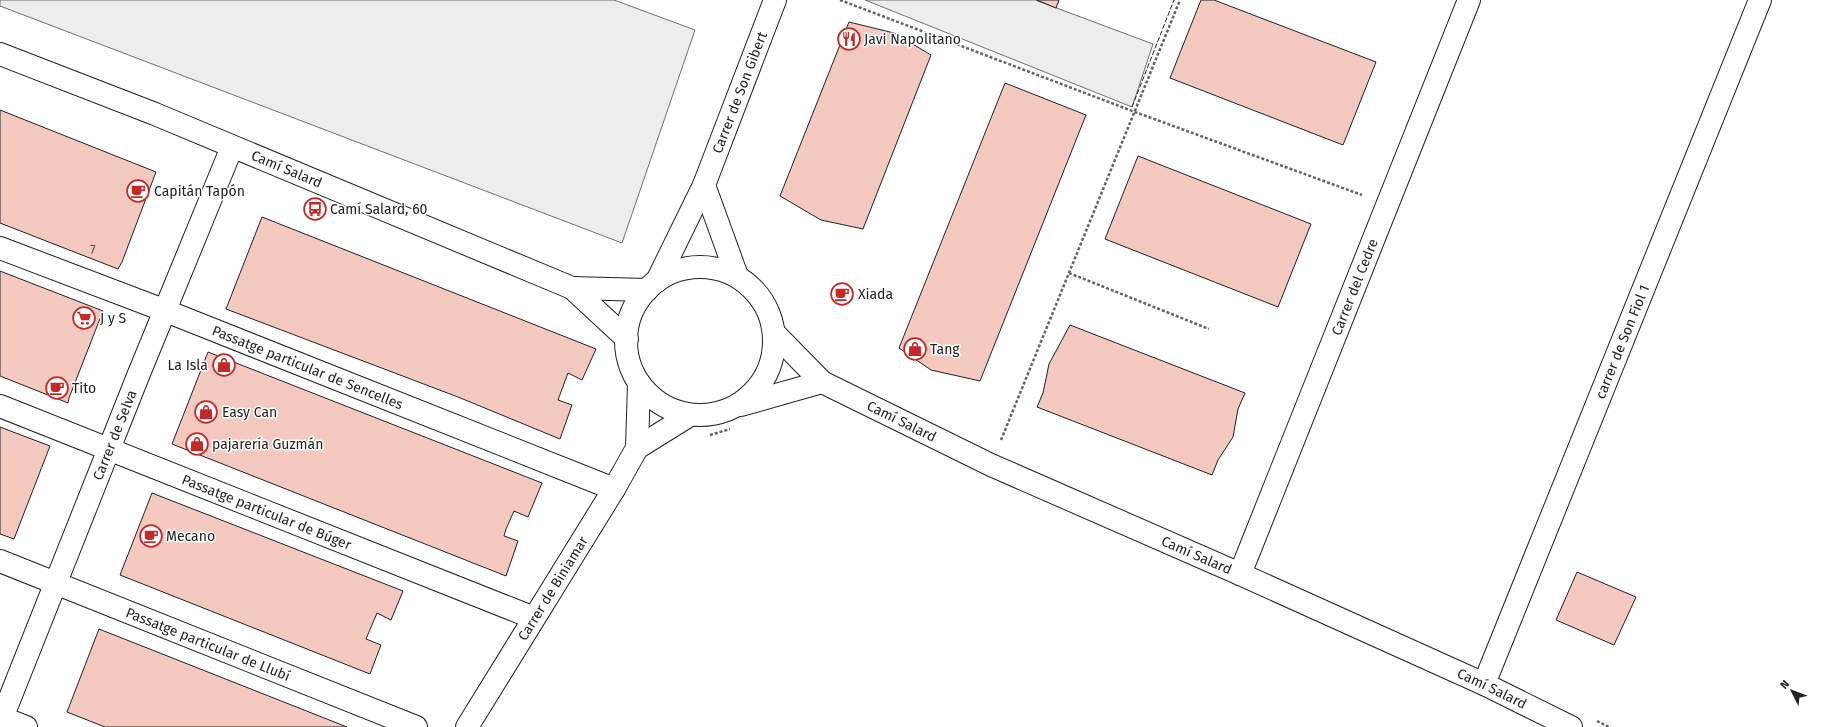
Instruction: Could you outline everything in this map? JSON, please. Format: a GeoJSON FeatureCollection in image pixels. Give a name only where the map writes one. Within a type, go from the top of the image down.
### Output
{"type":"FeatureCollection","features":[{"type":"Feature","properties":{"kind":"street","name":"Carrer de Son Gibert"},"geometry":{"type":"LineString","coordinates":[[652,286],[704,185],[774,0]]}},
{"type":"Feature","properties":{"kind":"street","name":"Carrer del Cedre"},"geometry":{"type":"LineString","coordinates":[[1240,574],[1469,0]]}},
{"type":"Feature","properties":{"kind":"street","name":"carrer de Son Fiol 1"},"geometry":{"type":"LineString","coordinates":[[1484,684],[1760,0]]}},
{"type":"Feature","properties":{"kind":"street","name":"Camí Salard"},"geometry":{"type":"LineString","coordinates":[[0,54],[155,114],[572,288],[626,339]]}},
{"type":"Feature","properties":{"kind":"street","name":"Carrer de Selva"},"geometry":{"type":"LineString","coordinates":[[1,719],[232,147]]}},
{"type":"Feature","properties":{"kind":"street"},"geometry":{"type":"LineString","coordinates":[[704,185],[737,276]]}},
{"type":"Feature","properties":{"kind":"street","name":"Passatge particular de Sencelles"},"geometry":{"type":"LineString","coordinates":[[0,248],[166,312],[614,490]]}},
{"type":"Feature","properties":{"kind":"street"},"geometry":{"type":"LineString","coordinates":[[736,407],[753,394],[766,376],[773,356],[775,334],[769,311],[756,291],[737,276],[718,268],[696,267],[675,271],[652,286],[636,304],[629,321],[626,339],[627,354],[639,383],[653,398],[670,409],[690,415],[714,414],[822,382]]}},
{"type":"Feature","properties":{"kind":"street","name":"Camí Salard"},"geometry":{"type":"LineString","coordinates":[[572,288],[652,286]]}},
{"type":"Feature","properties":{"kind":"street","name":"Camí Salard"},"geometry":{"type":"LineString","coordinates":[[775,334],[822,382],[991,465],[1240,574],[1484,684],[1571,727]]}},
{"type":"Feature","properties":{"kind":"street","name":"Carrer de Biniamar"},"geometry":{"type":"LineString","coordinates":[[467,727],[614,490],[637,448],[639,383]]}},
{"type":"Feature","properties":{"kind":"street","name":"Passatge particular de Búger"},"geometry":{"type":"LineString","coordinates":[[0,406],[110,448],[534,618]]}},
{"type":"Feature","properties":{"kind":"street","name":"Carrer de Biniamar"},"geometry":{"type":"LineString","coordinates":[[637,448],[690,415]]}},
{"type":"Feature","properties":{"kind":"street","name":"Passatge particular de Llubí"},"geometry":{"type":"LineString","coordinates":[[0,561],[416,727]]}},
{"type":"Feature","properties":{"kind":"street"},"geometry":{"type":"LineString","coordinates":[[1,719],[26,727]]}},
{"type":"Feature","properties":{"kind":"path"},"geometry":{"type":"LineString","coordinates":[[840,0],[1135,112],[1388,204]]}},
{"type":"Feature","properties":{"kind":"path"},"geometry":{"type":"LineString","coordinates":[[991,465],[1180,0]]}},
{"type":"Feature","properties":{"kind":"path"},"geometry":{"type":"LineString","coordinates":[[1069,273],[1209,329]]}},
{"type":"Feature","properties":{"kind":"shaded area"},"geometry":{"type":"Polygon","coordinates":[[[0,0],[614,0],[695,30],[622,243],[0,6],[0,0]]]}},
{"type":"Feature","properties":{"kind":"shaded area"},"geometry":{"type":"Polygon","coordinates":[[[865,0],[1035,0],[1153,44],[1132,107],[865,0]]]}},
{"type":"Feature","properties":{"kind":"building"},"geometry":{"type":"Polygon","coordinates":[[[1037,0],[1059,0],[1056,8],[1037,0]]]}},
{"type":"Feature","properties":{"kind":"building"},"geometry":{"type":"Polygon","coordinates":[[[1201,0],[1214,0],[1376,62],[1343,145],[1170,78],[1201,0]]]}},
{"type":"Feature","properties":{"kind":"building"},"geometry":{"type":"Polygon","coordinates":[[[849,22],[894,33],[931,55],[863,229],[821,220],[780,196],[849,22]]]}},
{"type":"Feature","properties":{"kind":"building"},"geometry":{"type":"Polygon","coordinates":[[[1005,83],[1086,115],[980,381],[931,370],[899,348],[1005,83]]]}},
{"type":"Feature","properties":{"kind":"building"},"geometry":{"type":"Polygon","coordinates":[[[0,110],[156,172],[118,269],[0,223],[0,110]]]}},
{"type":"Feature","properties":{"kind":"building"},"geometry":{"type":"Polygon","coordinates":[[[1138,156],[1311,224],[1278,307],[1105,239],[1138,156]]]}},
{"type":"Feature","properties":{"kind":"building"},"geometry":{"type":"Polygon","coordinates":[[[262,217],[596,349],[582,380],[568,373],[558,400],[572,405],[560,439],[458,397],[226,309],[262,217]]]}},
{"type":"Feature","properties":{"kind":"building"},"geometry":{"type":"Polygon","coordinates":[[[0,271],[103,311],[68,403],[0,376],[0,271]]]}},
{"type":"Feature","properties":{"kind":"building"},"geometry":{"type":"Polygon","coordinates":[[[1070,325],[1245,393],[1238,409],[1233,437],[1218,460],[1212,475],[1037,407],[1043,393],[1049,364],[1070,325]]]}},
{"type":"Feature","properties":{"kind":"building"},"geometry":{"type":"Polygon","coordinates":[[[208,352],[542,483],[528,517],[514,511],[506,529],[504,536],[518,541],[506,576],[172,444],[208,352]]]}},
{"type":"Feature","properties":{"kind":"building"},"geometry":{"type":"Polygon","coordinates":[[[0,427],[50,446],[14,539],[0,534],[0,427]]]}},
{"type":"Feature","properties":{"kind":"building"},"geometry":{"type":"Polygon","coordinates":[[[152,493],[403,591],[391,620],[377,613],[366,639],[381,645],[370,674],[120,575],[152,493]]]}},
{"type":"Feature","properties":{"kind":"building"},"geometry":{"type":"Polygon","coordinates":[[[1577,572],[1636,597],[1614,645],[1556,620],[1577,572]]]}},
{"type":"Feature","properties":{"kind":"building"},"geometry":{"type":"Polygon","coordinates":[[[99,629],[347,727],[105,727],[67,712],[99,629]]]}},
{"type":"Feature","properties":{"kind":"fence"},"geometry":{"type":"LineString","coordinates":[[1132,107],[1174,0]]}},
{"type":"Feature","properties":{"kind":"place","name":"Javi Napolitano"},"geometry":{"type":"Point","coordinates":[849,39]}},
{"type":"Feature","properties":{"kind":"place","name":"Capitán Tapón"},"geometry":{"type":"Point","coordinates":[138,191]}},
{"type":"Feature","properties":{"kind":"place","name":"Camí Salard, 60"},"geometry":{"type":"Point","coordinates":[315,209]}},
{"type":"Feature","properties":{"kind":"place","name":"Xiada"},"geometry":{"type":"Point","coordinates":[842,294]}},
{"type":"Feature","properties":{"kind":"place","name":"J y S"},"geometry":{"type":"Point","coordinates":[84,318]}},
{"type":"Feature","properties":{"kind":"place","name":"Tang"},"geometry":{"type":"Point","coordinates":[915,349]}},
{"type":"Feature","properties":{"kind":"place","name":"La Isla"},"geometry":{"type":"Point","coordinates":[224,365]}},
{"type":"Feature","properties":{"kind":"place","name":"Tito"},"geometry":{"type":"Point","coordinates":[57,388]}},
{"type":"Feature","properties":{"kind":"place","name":"Easy Can"},"geometry":{"type":"Point","coordinates":[206,412]}},
{"type":"Feature","properties":{"kind":"place","name":"pajarería Guzmán"},"geometry":{"type":"Point","coordinates":[197,444]}},
{"type":"Feature","properties":{"kind":"place","name":"Mecano"},"geometry":{"type":"Point","coordinates":[151,536]}}]}
